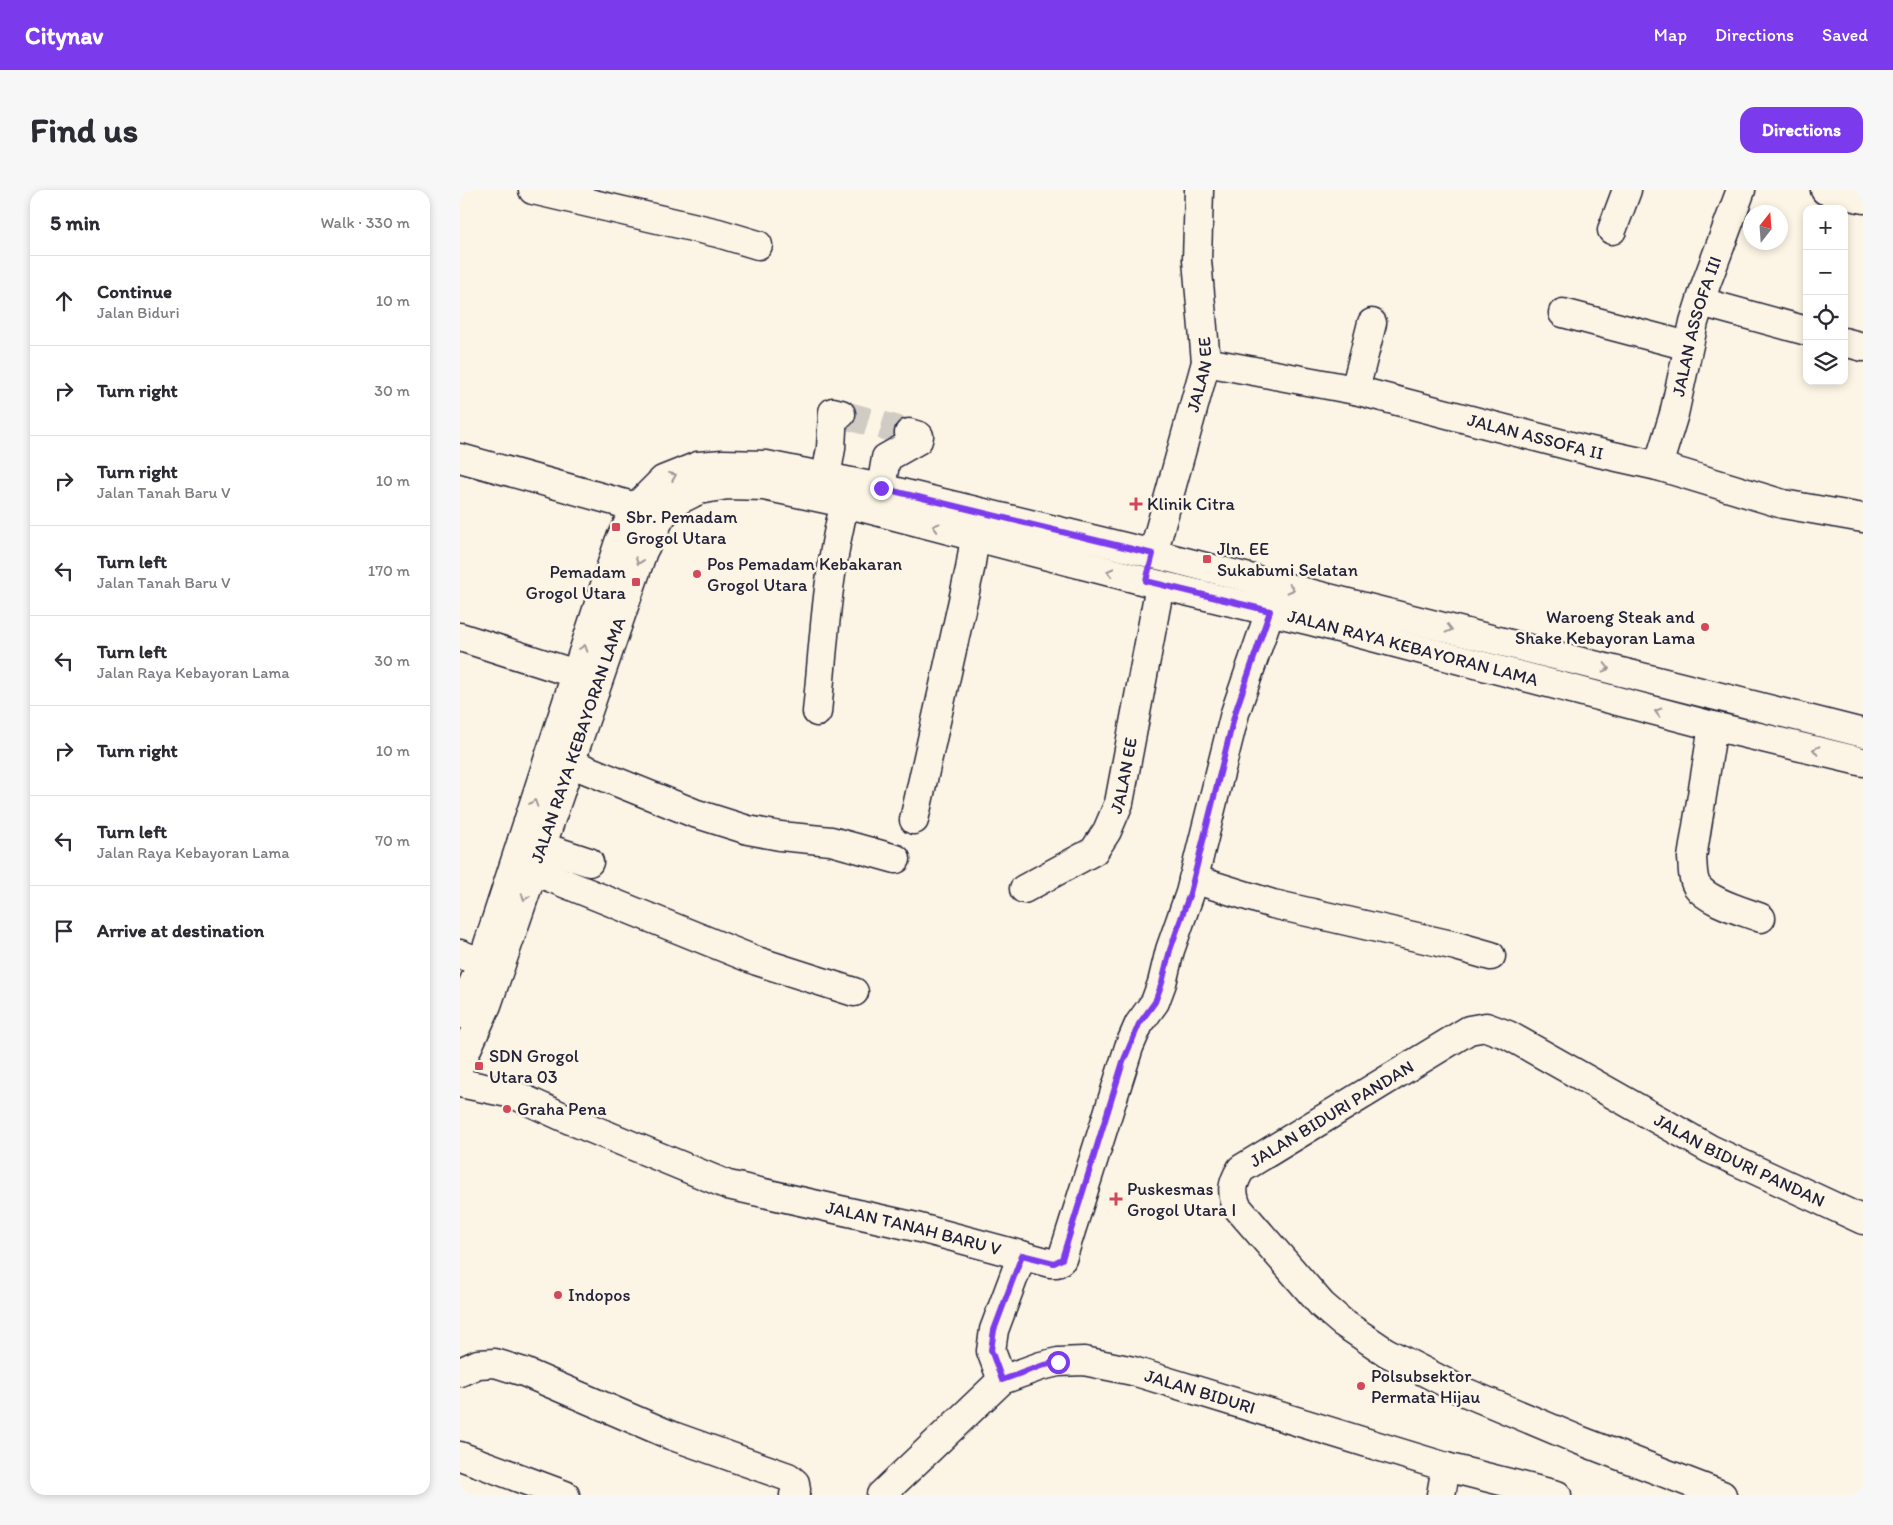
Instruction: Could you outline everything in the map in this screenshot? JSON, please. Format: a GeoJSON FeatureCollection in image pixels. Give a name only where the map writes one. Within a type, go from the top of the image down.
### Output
{"type":"FeatureCollection","features":[{"type":"Feature","properties":{"kind":"street"},"geometry":{"type":"LineString","coordinates":[[533,190],[718,233],[758,245]]}},
{"type":"Feature","properties":{"kind":"street","name":"JALAN EE"},"geometry":{"type":"LineString","coordinates":[[1024,889],[1094,851],[1107,831],[1119,804],[1153,583],[1206,362],[1197,260],[1200,190]]}},
{"type":"Feature","properties":{"kind":"street"},"geometry":{"type":"LineString","coordinates":[[1612,230],[1627,190]]}},
{"type":"Feature","properties":{"kind":"street","name":"JALAN ASSOFA III"},"geometry":{"type":"LineString","coordinates":[[1658,466],[1674,414],[1688,346],[1706,284],[1741,190]]}},
{"type":"Feature","properties":{"kind":"street"},"geometry":{"type":"LineString","coordinates":[[1825,190],[1863,199]]}},
{"type":"Feature","properties":{"kind":"street"},"geometry":{"type":"LineString","coordinates":[[1701,302],[1803,331]]}},
{"type":"Feature","properties":{"kind":"street"},"geometry":{"type":"LineString","coordinates":[[1563,313],[1688,346]]}},
{"type":"Feature","properties":{"kind":"street"},"geometry":{"type":"LineString","coordinates":[[1355,390],[1372,323]]}},
{"type":"Feature","properties":{"kind":"street"},"geometry":{"type":"LineString","coordinates":[[1848,343],[1863,347]]}},
{"type":"Feature","properties":{"kind":"street","name":"JALAN ASSOFA II"},"geometry":{"type":"LineString","coordinates":[[1206,362],[1355,390],[1586,450],[1658,466],[1783,504],[1863,518]]}},
{"type":"Feature","properties":{"kind":"street"},"geometry":{"type":"LineString","coordinates":[[826,477],[831,448],[833,412],[841,414]]}},
{"type":"Feature","properties":{"kind":"street"},"geometry":{"type":"LineString","coordinates":[[881,488],[886,458],[918,440],[920,436],[909,433]]}},
{"type":"Feature","properties":{"kind":"street"},"geometry":{"type":"LineString","coordinates":[[460,458],[636,507],[661,517]]}},
{"type":"Feature","properties":{"kind":"street","name":"JALAN RAYA KEBAYORAN LAMA"},"geometry":{"type":"LineString","coordinates":[[472,1005],[471,959],[528,855],[576,674],[619,542],[636,507],[663,480],[698,466],[724,464],[766,465],[881,488],[1160,555],[1316,609],[1712,726],[1863,762]]}},
{"type":"Feature","properties":{"kind":"street","name":"JALAN RAYA KEBAYORAN LAMA"},"geometry":{"type":"LineString","coordinates":[[460,1064],[472,1005],[528,855],[570,763],[643,551],[661,517],[675,502],[699,490],[727,485],[764,486],[845,503],[1153,583],[1270,611],[1316,609],[1863,732]]}},
{"type":"Feature","properties":{"kind":"street"},"geometry":{"type":"LineString","coordinates":[[817,712],[827,594],[836,536],[845,503]]}},
{"type":"Feature","properties":{"kind":"street"},"geometry":{"type":"LineString","coordinates":[[914,820],[970,569],[975,537]]}},
{"type":"Feature","properties":{"kind":"street","name":"JALAN TANAH BARU V"},"geometry":{"type":"LineString","coordinates":[[460,1083],[513,1094],[570,1120],[728,1185],[916,1227],[1054,1263],[1062,1259],[1123,1062],[1139,1024],[1155,1002],[1193,879],[1235,713],[1270,611]]}},
{"type":"Feature","properties":{"kind":"street"},"geometry":{"type":"LineString","coordinates":[[460,637],[576,674]]}},
{"type":"Feature","properties":{"kind":"street"},"geometry":{"type":"LineString","coordinates":[[1783,743],[1789,714]]}},
{"type":"Feature","properties":{"kind":"street"},"geometry":{"type":"LineString","coordinates":[[1712,726],[1692,858],[1693,873],[1697,886],[1712,898],[1761,918]]}},
{"type":"Feature","properties":{"kind":"street"},"geometry":{"type":"LineString","coordinates":[[570,763],[694,813],[748,830],[780,836],[831,841],[896,859]]}},
{"type":"Feature","properties":{"kind":"street"},"geometry":{"type":"LineString","coordinates":[[528,855],[589,862]]}},
{"type":"Feature","properties":{"kind":"street"},"geometry":{"type":"LineString","coordinates":[[528,855],[757,961],[854,992]]}},
{"type":"Feature","properties":{"kind":"street"},"geometry":{"type":"LineString","coordinates":[[1193,879],[1273,904],[1456,946],[1491,956]]}},
{"type":"Feature","properties":{"kind":"street","name":"JALAN BIDURI PANDAN"},"geometry":{"type":"LineString","coordinates":[[1722,1495],[1580,1440],[1469,1394],[1386,1352],[1343,1323],[1322,1305],[1237,1207],[1232,1195],[1236,1178],[1241,1169],[1469,1030],[1486,1027],[1508,1035],[1710,1149],[1863,1220]]}},
{"type":"Feature","properties":{"kind":"street"},"geometry":{"type":"LineString","coordinates":[[1002,1380],[991,1350],[994,1330],[1022,1255]]}},
{"type":"Feature","properties":{"kind":"street","name":"JALAN BIDURI"},"geometry":{"type":"LineString","coordinates":[[881,1495],[1002,1380],[1058,1362],[1084,1361],[1133,1371],[1446,1467],[1557,1495]]}},
{"type":"Feature","properties":{"kind":"street"},"geometry":{"type":"LineString","coordinates":[[460,1372],[478,1364],[495,1363],[524,1372],[670,1435],[788,1477],[795,1483],[796,1490],[794,1495]]}},
{"type":"Feature","properties":{"kind":"street"},"geometry":{"type":"LineString","coordinates":[[460,1456],[565,1495]]}},
{"type":"Feature","properties":{"kind":"street"},"geometry":{"type":"LineString","coordinates":[[1441,1495],[1446,1467]]}},
{"type":"Feature","properties":{"kind":"tunnel"},"geometry":{"type":"LineString","coordinates":[[841,414],[909,433]]}},
{"type":"Feature","properties":{"kind":"place","name":"Klinik Citra"},"geometry":{"type":"Point","coordinates":[1136,504]}},
{"type":"Feature","properties":{"kind":"place","name":"Sbr. Pemadam Grogol Utara"},"geometry":{"type":"Point","coordinates":[616,527]}},
{"type":"Feature","properties":{"kind":"place","name":"Jln. EE Sukabumi Selatan"},"geometry":{"type":"Point","coordinates":[1207,559]}},
{"type":"Feature","properties":{"kind":"place","name":"Pos Pemadam Kebakaran Grogol Utara"},"geometry":{"type":"Point","coordinates":[697,574]}},
{"type":"Feature","properties":{"kind":"place","name":"Pemadam Grogol Utara"},"geometry":{"type":"Point","coordinates":[636,582]}},
{"type":"Feature","properties":{"kind":"place","name":"Waroeng Steak and Shake Kebayoran Lama"},"geometry":{"type":"Point","coordinates":[1705,627]}},
{"type":"Feature","properties":{"kind":"place","name":"SDN Grogol Utara 03"},"geometry":{"type":"Point","coordinates":[479,1066]}},
{"type":"Feature","properties":{"kind":"place","name":"Graha Pena"},"geometry":{"type":"Point","coordinates":[507,1109]}},
{"type":"Feature","properties":{"kind":"place","name":"Puskesmas Grogol Utara I"},"geometry":{"type":"Point","coordinates":[1116,1199]}},
{"type":"Feature","properties":{"kind":"place","name":"Indopos"},"geometry":{"type":"Point","coordinates":[558,1295]}},
{"type":"Feature","properties":{"kind":"place","name":"Polsubsektor Permata Hijau"},"geometry":{"type":"Point","coordinates":[1361,1386]}},
{"type":"Feature","properties":{"kind":"route"},"geometry":{"type":"LineString","coordinates":[[881,488],[1153,554],[1146,581],[1270,611],[1235,713],[1190,893],[1170,950],[1162,983],[1155,1002],[1139,1024],[1123,1062],[1084,1194],[1062,1259],[1058,1263],[1050,1263],[1022,1255],[994,1330],[991,1350],[1002,1380],[1058,1362]]}}]}
